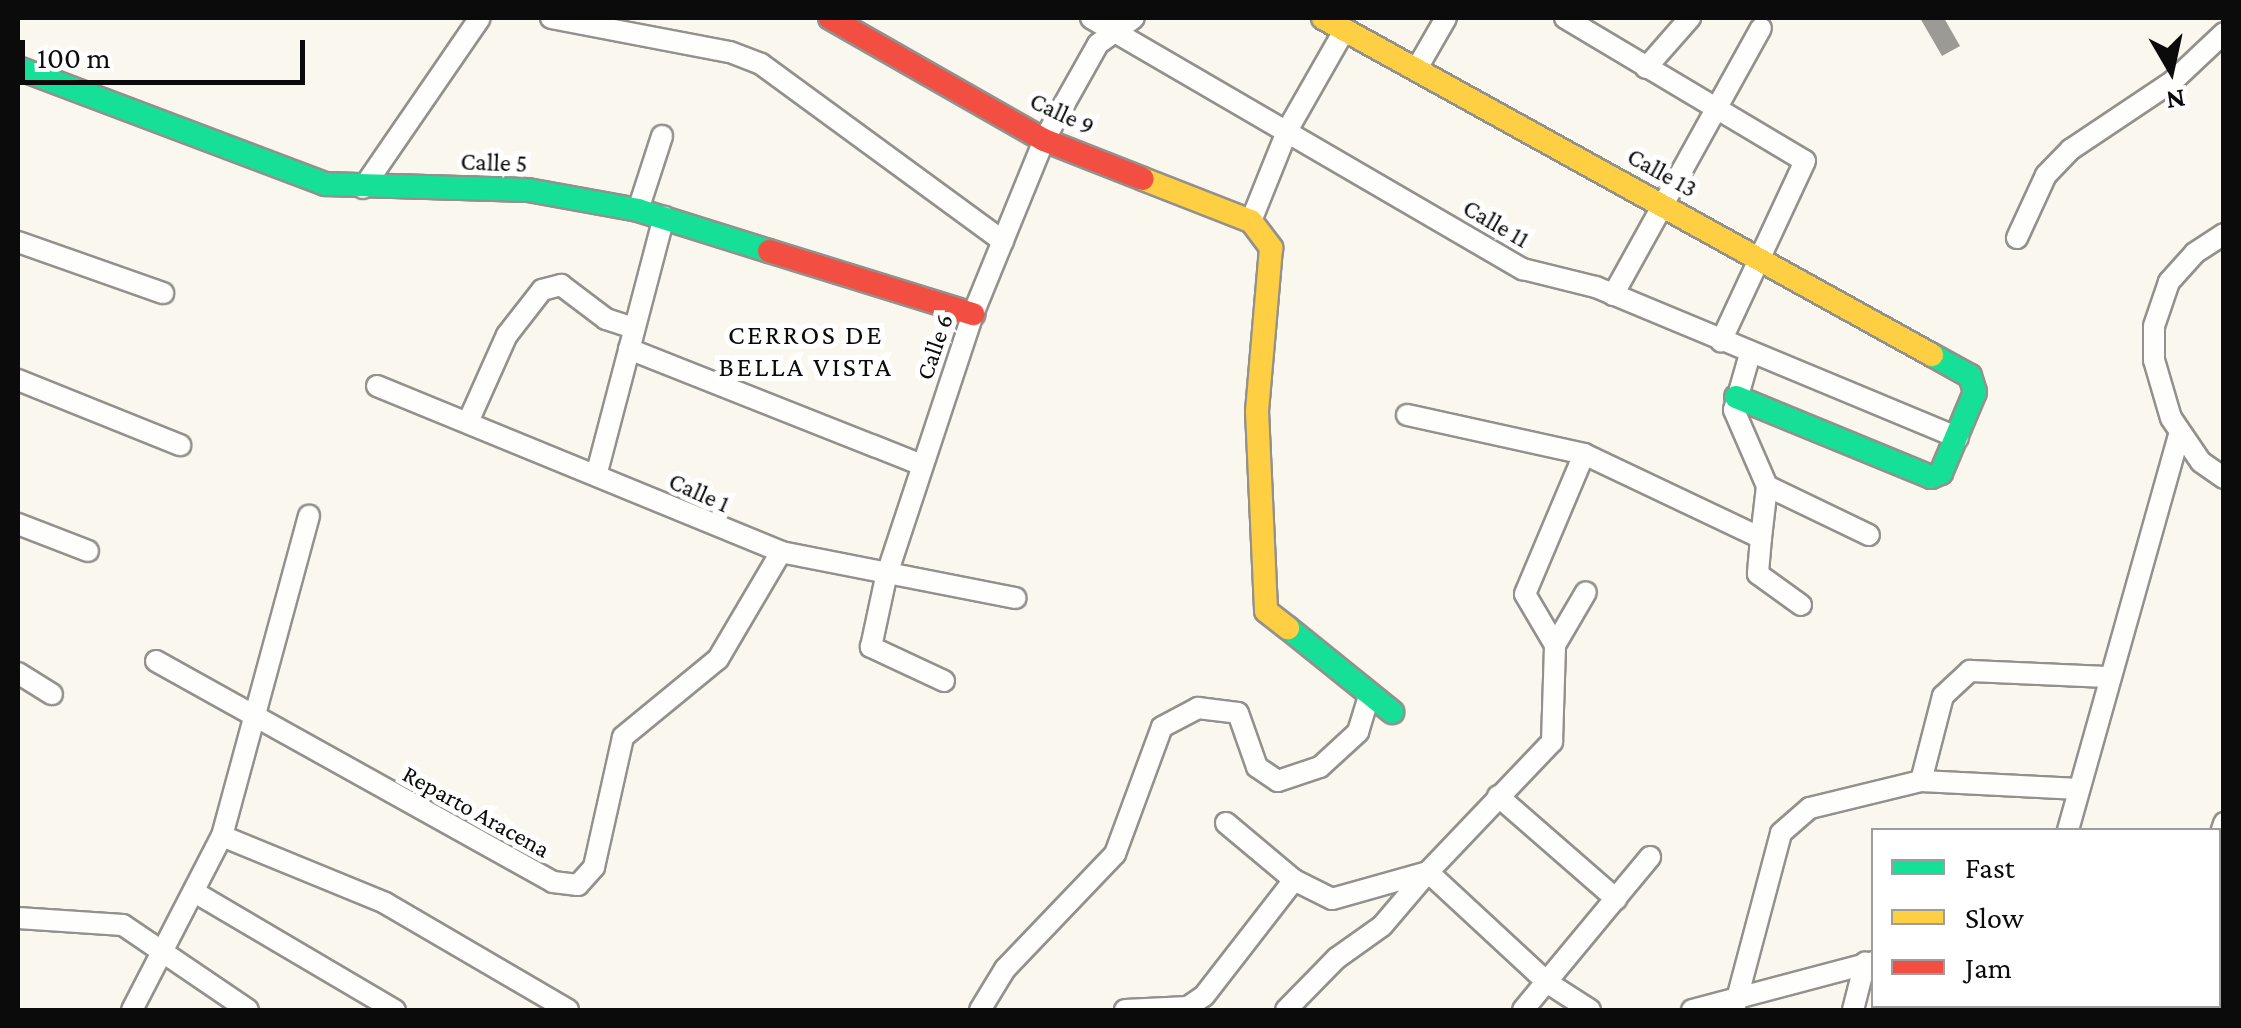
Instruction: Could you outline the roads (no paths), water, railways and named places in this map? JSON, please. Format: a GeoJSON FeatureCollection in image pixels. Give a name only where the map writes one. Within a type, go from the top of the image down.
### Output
{"type":"FeatureCollection","features":[{"type":"Feature","properties":{"kind":"street"},"geometry":{"type":"LineString","coordinates":[[363,188],[480,18]]}},
{"type":"Feature","properties":{"kind":"street"},"geometry":{"type":"LineString","coordinates":[[551,18],[730,52],[761,64],[1003,241]]}},
{"type":"Feature","properties":{"kind":"street","name":"Calle 9"},"geometry":{"type":"LineString","coordinates":[[830,18],[1044,140],[1251,221]]}},
{"type":"Feature","properties":{"kind":"street","name":"Calle 11"},"geometry":{"type":"LineString","coordinates":[[1091,18],[1288,129],[1522,269],[1614,295],[1958,438]]}},
{"type":"Feature","properties":{"kind":"street","name":"Calle 6"},"geometry":{"type":"LineString","coordinates":[[944,681],[871,647],[886,578],[920,464],[973,314],[1044,140],[1098,44],[1134,18]]}},
{"type":"Feature","properties":{"kind":"street","name":"Calle 13"},"geometry":{"type":"LineString","coordinates":[[1323,18],[1972,380],[1975,392],[1958,438]]}},
{"type":"Feature","properties":{"kind":"street"},"geometry":{"type":"LineString","coordinates":[[1416,70],[1446,18]]}},
{"type":"Feature","properties":{"kind":"street"},"geometry":{"type":"LineString","coordinates":[[1569,18],[1806,164],[1722,341]]}},
{"type":"Feature","properties":{"kind":"street"},"geometry":{"type":"LineString","coordinates":[[1646,68],[1690,18]]}},
{"type":"Feature","properties":{"kind":"street"},"geometry":{"type":"LineString","coordinates":[[1614,295],[1761,28]]}},
{"type":"Feature","properties":{"kind":"street"},"geometry":{"type":"LineString","coordinates":[[1344,30],[1288,129],[1251,221],[1271,248],[1257,411],[1266,611],[1392,712]]}},
{"type":"Feature","properties":{"kind":"street"},"geometry":{"type":"LineString","coordinates":[[2017,238],[2046,174],[2070,150],[2173,81],[2224,33]]}},
{"type":"Feature","properties":{"kind":"street","name":"Calle 5"},"geometry":{"type":"LineString","coordinates":[[18,68],[325,184],[528,190],[638,210],[973,314]]}},
{"type":"Feature","properties":{"kind":"street"},"geometry":{"type":"LineString","coordinates":[[638,210],[662,136]]}},
{"type":"Feature","properties":{"kind":"street"},"geometry":{"type":"LineString","coordinates":[[597,472],[664,217]]}},
{"type":"Feature","properties":{"kind":"street"},"geometry":{"type":"LineString","coordinates":[[2224,234],[2169,282],[2154,326],[2154,360],[2179,435],[2224,478]]}},
{"type":"Feature","properties":{"kind":"street"},"geometry":{"type":"LineString","coordinates":[[18,242],[162,293]]}},
{"type":"Feature","properties":{"kind":"street"},"geometry":{"type":"LineString","coordinates":[[468,422],[508,334],[542,290],[560,285],[606,318],[634,328]]}},
{"type":"Feature","properties":{"kind":"street"},"geometry":{"type":"LineString","coordinates":[[629,349],[920,464]]}},
{"type":"Feature","properties":{"kind":"street"},"geometry":{"type":"LineString","coordinates":[[1750,354],[1736,397],[1741,432],[1767,486],[1758,574],[1801,604]]}},
{"type":"Feature","properties":{"kind":"street"},"geometry":{"type":"LineString","coordinates":[[18,380],[180,444]]}},
{"type":"Feature","properties":{"kind":"street","name":"Calle 1"},"geometry":{"type":"LineString","coordinates":[[377,386],[597,472],[781,552],[886,578],[1016,598]]}},
{"type":"Feature","properties":{"kind":"street"},"geometry":{"type":"LineString","coordinates":[[1736,397],[1936,477],[1958,438]]}},
{"type":"Feature","properties":{"kind":"street"},"geometry":{"type":"LineString","coordinates":[[1407,415],[1584,454],[1760,538]]}},
{"type":"Feature","properties":{"kind":"street"},"geometry":{"type":"LineString","coordinates":[[2068,828],[2179,435]]}},
{"type":"Feature","properties":{"kind":"street"},"geometry":{"type":"LineString","coordinates":[[1555,644],[1524,594],[1584,454]]}},
{"type":"Feature","properties":{"kind":"street"},"geometry":{"type":"LineString","coordinates":[[1767,486],[1869,534]]}},
{"type":"Feature","properties":{"kind":"street"},"geometry":{"type":"LineString","coordinates":[[132,1010],[166,954],[222,836],[250,716],[309,516]]}},
{"type":"Feature","properties":{"kind":"street"},"geometry":{"type":"LineString","coordinates":[[18,524],[88,551]]}},
{"type":"Feature","properties":{"kind":"street","name":"Reparto Aracena"},"geometry":{"type":"LineString","coordinates":[[156,661],[553,882],[578,885],[594,868],[624,738],[718,659],[781,552]]}},
{"type":"Feature","properties":{"kind":"street"},"geometry":{"type":"LineString","coordinates":[[1286,1010],[1337,958],[1382,926],[1498,796],[1552,742],[1555,644],[1586,592]]}},
{"type":"Feature","properties":{"kind":"street"},"geometry":{"type":"LineString","coordinates":[[1921,781],[1943,696],[1970,670],[2108,677]]}},
{"type":"Feature","properties":{"kind":"street"},"geometry":{"type":"LineString","coordinates":[[18,673],[52,694]]}},
{"type":"Feature","properties":{"kind":"street"},"geometry":{"type":"LineString","coordinates":[[980,1010],[1006,970],[1114,854],[1162,727],[1198,708],[1238,712],[1257,766],[1278,781],[1320,767],[1358,732],[1369,697]]}},
{"type":"Feature","properties":{"kind":"street"},"geometry":{"type":"LineString","coordinates":[[1736,1002],[1781,833],[1810,808],[1921,781],[2078,789]]}},
{"type":"Feature","properties":{"kind":"street"},"geometry":{"type":"LineString","coordinates":[[1498,796],[1616,899]]}},
{"type":"Feature","properties":{"kind":"street"},"geometry":{"type":"LineString","coordinates":[[1226,823],[1294,880],[1332,899],[1428,872]]}},
{"type":"Feature","properties":{"kind":"street"},"geometry":{"type":"LineString","coordinates":[[222,836],[384,903],[568,1010]]}},
{"type":"Feature","properties":{"kind":"street"},"geometry":{"type":"LineString","coordinates":[[1524,1010],[1650,857]]}},
{"type":"Feature","properties":{"kind":"street"},"geometry":{"type":"LineString","coordinates":[[1428,872],[1548,983],[1590,1010]]}},
{"type":"Feature","properties":{"kind":"street"},"geometry":{"type":"LineString","coordinates":[[1124,1010],[1188,1007],[1204,996],[1294,880]]}},
{"type":"Feature","properties":{"kind":"street"},"geometry":{"type":"LineString","coordinates":[[196,894],[395,1010]]}},
{"type":"Feature","properties":{"kind":"street"},"geometry":{"type":"LineString","coordinates":[[18,918],[123,925],[248,1010]]}},
{"type":"Feature","properties":{"kind":"street"},"geometry":{"type":"LineString","coordinates":[[1692,1010],[1736,1002],[1869,962]]}},
{"type":"Feature","properties":{"kind":"street"},"geometry":{"type":"LineString","coordinates":[[1853,1010],[1869,962]]}},
{"type":"Feature","properties":{"kind":"district","name":"CERROS DE BELLA VISTA"},"geometry":{"type":"Point","coordinates":[806,351]}}]}
